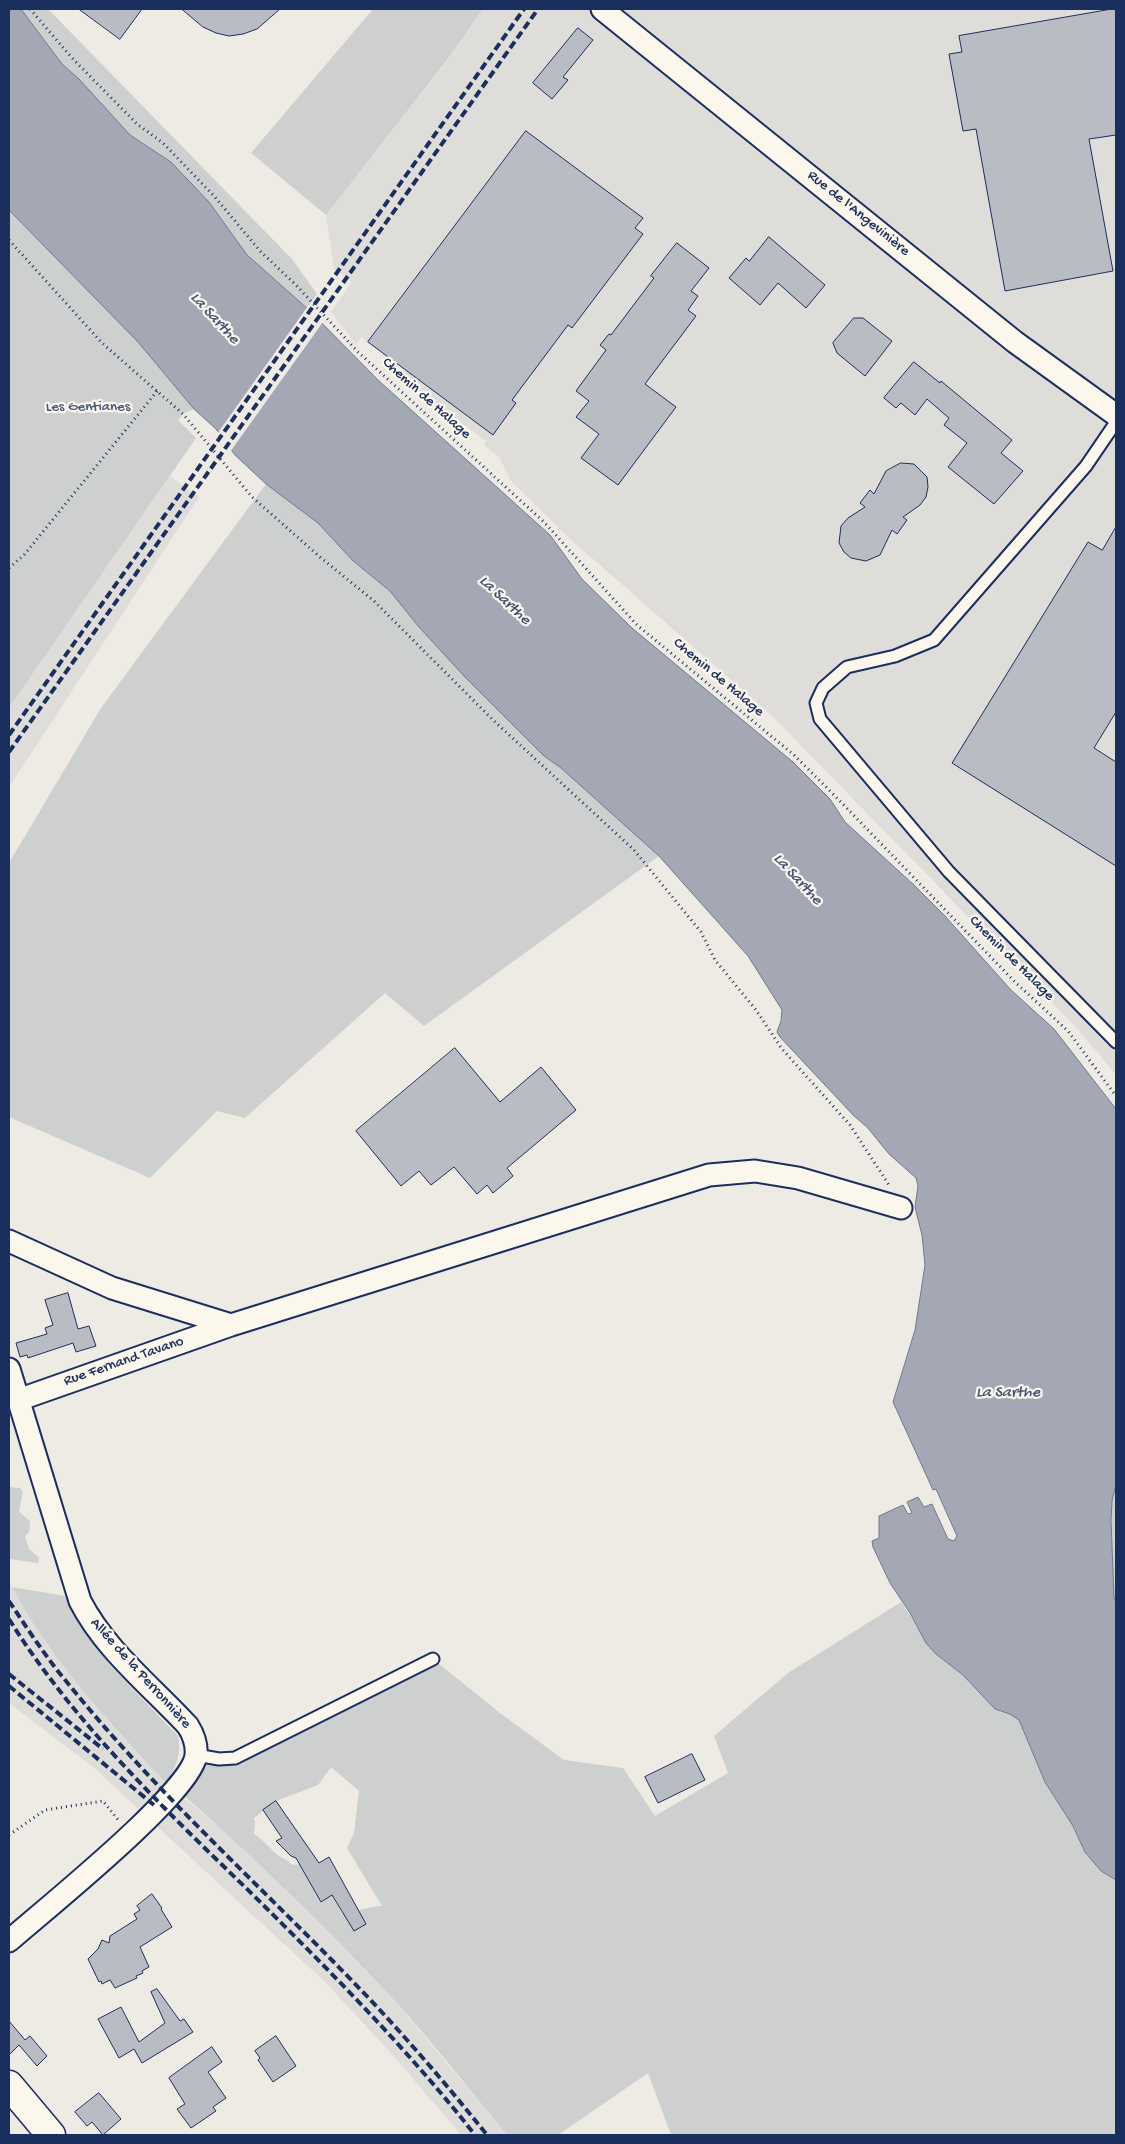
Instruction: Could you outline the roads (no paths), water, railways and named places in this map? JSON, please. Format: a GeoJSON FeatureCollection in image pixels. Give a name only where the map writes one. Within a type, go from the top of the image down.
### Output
{"type":"FeatureCollection","features":[{"type":"Feature","properties":{"kind":"main road"},"geometry":{"type":"LineString","coordinates":[[9,2085],[51,2135]]}},
{"type":"Feature","properties":{"kind":"street","name":"Rue de l'Angevinière"},"geometry":{"type":"LineString","coordinates":[[602,9],[1015,342],[1116,415]]}},
{"type":"Feature","properties":{"kind":"street","name":"Rue Fernand Tavano"},"geometry":{"type":"LineString","coordinates":[[18,1400],[231,1325],[709,1175],[755,1170],[798,1178],[894,1206]]}},
{"type":"Feature","properties":{"kind":"street"},"geometry":{"type":"LineString","coordinates":[[9,1241],[112,1288],[231,1325]]}},
{"type":"Feature","properties":{"kind":"street","name":"Allée de la Perronnière"},"geometry":{"type":"LineString","coordinates":[[9,1369],[78,1595],[85,1610],[110,1645],[188,1726],[194,1737],[196,1755]]}},
{"type":"Feature","properties":{"kind":"street"},"geometry":{"type":"LineString","coordinates":[[9,1941],[152,1816],[176,1788],[196,1755]]}},
{"type":"Feature","properties":{"kind":"lane"},"geometry":{"type":"LineString","coordinates":[[1116,422],[1086,466],[934,640],[895,656],[847,666],[823,688],[816,703],[820,720],[949,872],[1116,1042]]}},
{"type":"Feature","properties":{"kind":"lane"},"geometry":{"type":"LineString","coordinates":[[196,1755],[219,1759],[236,1758],[433,1660]]}},
{"type":"Feature","properties":{"kind":"water","name":"La Sarthe"},"geometry":{"type":"Polygon","coordinates":[[[9,9],[21,9],[62,64],[79,79],[130,135],[171,162],[209,202],[247,255],[309,310],[378,380],[550,535],[582,579],[632,628],[793,762],[830,799],[845,822],[914,885],[945,916],[1011,990],[1054,1029],[1116,1109],[1116,1485],[1112,1501],[1111,1521],[1114,1597],[1116,1604],[1116,1880],[1101,1871],[1085,1852],[1073,1826],[1045,1782],[1019,1720],[1010,1714],[995,1709],[963,1675],[936,1654],[926,1643],[910,1613],[890,1583],[873,1547],[872,1541],[879,1538],[879,1516],[903,1505],[908,1514],[912,1513],[907,1502],[918,1497],[924,1507],[932,1504],[948,1539],[954,1541],[957,1536],[936,1489],[933,1490],[893,1402],[915,1330],[925,1265],[922,1235],[915,1207],[918,1186],[916,1178],[889,1154],[867,1127],[854,1116],[780,1037],[777,1032],[782,1010],[748,956],[659,856],[561,768],[544,756],[464,676],[419,627],[390,591],[353,561],[318,523],[266,484],[235,455],[216,429],[194,409],[138,342],[9,210],[9,9]]]}},
{"type":"Feature","properties":{"kind":"railway"},"geometry":{"type":"LineString","coordinates":[[9,735],[524,9]]}},
{"type":"Feature","properties":{"kind":"railway"},"geometry":{"type":"LineString","coordinates":[[9,752],[538,9]]}},
{"type":"Feature","properties":{"kind":"railway"},"geometry":{"type":"LineString","coordinates":[[9,1601],[51,1662],[100,1722],[172,1800],[377,2007],[426,2061],[487,2135]]}},
{"type":"Feature","properties":{"kind":"railway"},"geometry":{"type":"LineString","coordinates":[[9,1619],[61,1692],[119,1761],[365,2008],[449,2102],[475,2135]]}},
{"type":"Feature","properties":{"kind":"railway"},"geometry":{"type":"LineString","coordinates":[[9,1674],[103,1749]]}},
{"type":"Feature","properties":{"kind":"railway"},"geometry":{"type":"LineString","coordinates":[[9,1686],[154,1805]]}},
{"type":"Feature","properties":{"kind":"park label","name":"Les Gentianes"},"geometry":{"type":"Point","coordinates":[88,408]}}]}
